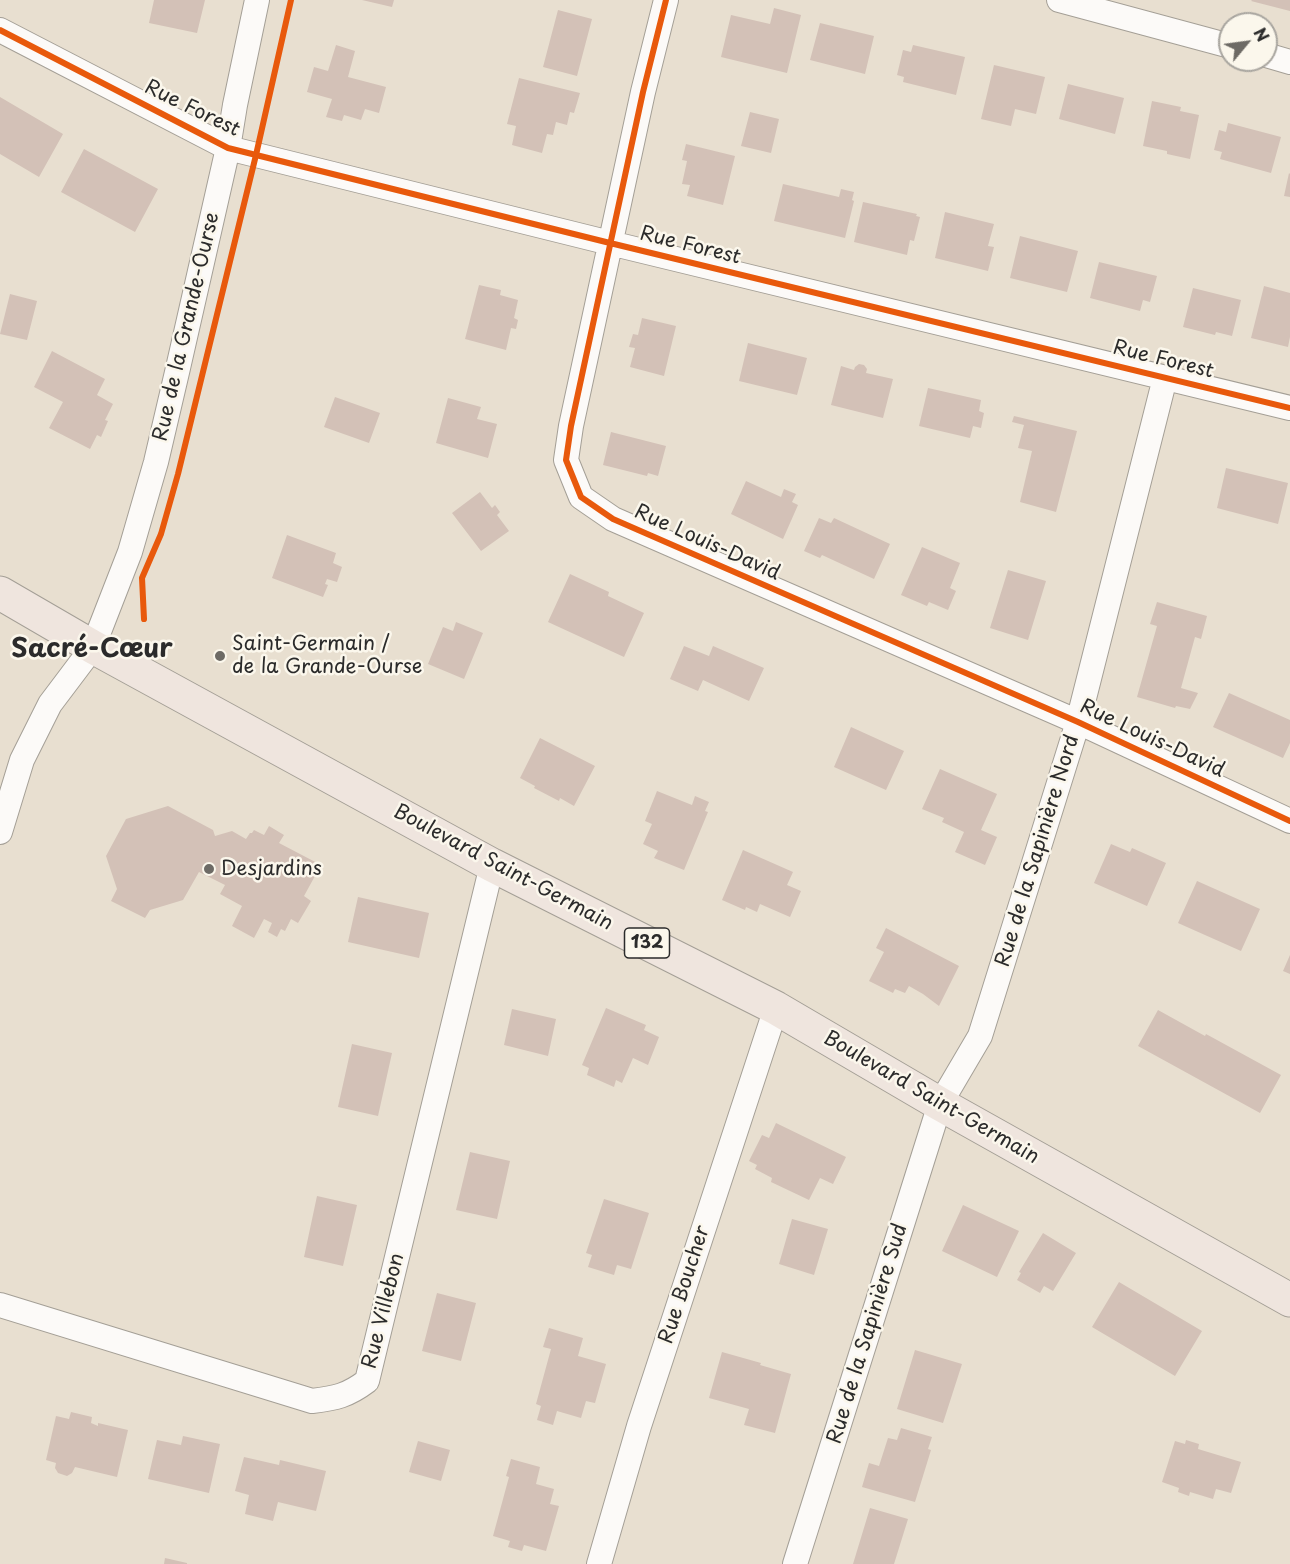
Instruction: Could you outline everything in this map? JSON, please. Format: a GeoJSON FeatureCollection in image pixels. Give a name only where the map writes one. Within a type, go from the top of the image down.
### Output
{"type":"FeatureCollection","features":[{"type":"Feature","properties":{"kind":"main road","name":"Boulevard Saint-Germain"},"geometry":{"type":"LineString","coordinates":[[0,594],[492,865],[776,1008],[940,1104],[1290,1300]]}},
{"type":"Feature","properties":{"kind":"street","name":"Rue de la Grande-Ourse"},"geometry":{"type":"LineString","coordinates":[[0,832],[22,760],[50,704],[93,647],[130,552],[156,462],[228,148],[256,0]]}},
{"type":"Feature","properties":{"kind":"street","name":"Rue Louis-David"},"geometry":{"type":"LineString","coordinates":[[666,0],[643,92],[571,426],[566,460],[581,497],[613,519],[1078,722],[1290,821]]}},
{"type":"Feature","properties":{"kind":"street"},"geometry":{"type":"LineString","coordinates":[[1059,0],[1218,43]]}},
{"type":"Feature","properties":{"kind":"street","name":"Rue Forest"},"geometry":{"type":"LineString","coordinates":[[0,30],[228,148],[1290,408]]}},
{"type":"Feature","properties":{"kind":"street","name":"Rue de la Sapinière Nord"},"geometry":{"type":"LineString","coordinates":[[940,1104],[980,1036],[1078,722],[1165,378]]}},
{"type":"Feature","properties":{"kind":"street","name":"Rue Villebon"},"geometry":{"type":"LineString","coordinates":[[0,1305],[312,1401],[335,1399],[353,1391],[367,1381],[492,865]]}},
{"type":"Feature","properties":{"kind":"street","name":"Rue Boucher"},"geometry":{"type":"LineString","coordinates":[[599,1564],[639,1426],[776,1008]]}},
{"type":"Feature","properties":{"kind":"street","name":"Rue de la Sapinière Sud"},"geometry":{"type":"LineString","coordinates":[[795,1564],[940,1104]]}},
{"type":"Feature","properties":{"kind":"building"},"geometry":{"type":"Polygon","coordinates":[[[154,0],[205,0],[197,33],[149,23],[154,0]]]}},
{"type":"Feature","properties":{"kind":"building"},"geometry":{"type":"Polygon","coordinates":[[[362,0],[394,0],[392,7],[362,0]]]}},
{"type":"Feature","properties":{"kind":"building"},"geometry":{"type":"Polygon","coordinates":[[[1290,0],[1290,11],[1251,1],[1290,0]]]}},
{"type":"Feature","properties":{"kind":"building"},"geometry":{"type":"Polygon","coordinates":[[[774,8],[801,15],[787,73],[721,57],[731,15],[770,24],[774,8]]]}},
{"type":"Feature","properties":{"kind":"building"},"geometry":{"type":"Polygon","coordinates":[[[558,10],[592,19],[577,76],[543,67],[558,10]]]}},
{"type":"Feature","properties":{"kind":"building"},"geometry":{"type":"Polygon","coordinates":[[[820,23],[874,36],[865,74],[810,60],[820,23]]]}},
{"type":"Feature","properties":{"kind":"building"},"geometry":{"type":"Polygon","coordinates":[[[336,45],[355,51],[348,77],[386,87],[379,113],[365,109],[361,120],[344,115],[342,121],[326,117],[332,99],[307,92],[314,67],[328,71],[336,45]]]}},
{"type":"Feature","properties":{"kind":"building"},"geometry":{"type":"Polygon","coordinates":[[[913,45],[965,57],[956,95],[903,82],[904,77],[897,75],[903,50],[911,52],[913,45]]]}},
{"type":"Feature","properties":{"kind":"building"},"geometry":{"type":"Polygon","coordinates":[[[994,65],[1045,77],[1036,114],[1015,109],[1011,126],[981,119],[994,65]]]}},
{"type":"Feature","properties":{"kind":"building"},"geometry":{"type":"Polygon","coordinates":[[[519,78],[580,93],[574,113],[570,112],[567,125],[556,122],[553,135],[547,134],[542,153],[512,145],[516,126],[507,124],[519,78]]]}},
{"type":"Feature","properties":{"kind":"building"},"geometry":{"type":"Polygon","coordinates":[[[1068,84],[1124,98],[1115,134],[1059,119],[1068,84]]]}},
{"type":"Feature","properties":{"kind":"building"},"geometry":{"type":"Polygon","coordinates":[[[0,97],[63,134],[39,177],[0,154],[0,97]]]}},
{"type":"Feature","properties":{"kind":"building"},"geometry":{"type":"Polygon","coordinates":[[[1152,101],[1181,107],[1180,111],[1199,115],[1190,159],[1143,146],[1152,101]]]}},
{"type":"Feature","properties":{"kind":"building"},"geometry":{"type":"Polygon","coordinates":[[[750,112],[779,119],[771,153],[741,146],[750,112]]]}},
{"type":"Feature","properties":{"kind":"building"},"geometry":{"type":"Polygon","coordinates":[[[1228,123],[1281,137],[1271,173],[1220,159],[1222,152],[1214,150],[1219,130],[1226,132],[1228,123]]]}},
{"type":"Feature","properties":{"kind":"building"},"geometry":{"type":"Polygon","coordinates":[[[686,144],[735,156],[723,205],[687,196],[690,185],[682,184],[687,161],[682,160],[686,144]]]}},
{"type":"Feature","properties":{"kind":"building"},"geometry":{"type":"Polygon","coordinates":[[[84,149],[158,189],[135,232],[61,192],[84,149]]]}},
{"type":"Feature","properties":{"kind":"building"},"geometry":{"type":"Polygon","coordinates":[[[1290,174],[1290,197],[1284,196],[1290,174]]]}},
{"type":"Feature","properties":{"kind":"building"},"geometry":{"type":"Polygon","coordinates":[[[783,184],[839,197],[841,189],[854,192],[845,238],[774,221],[783,184]]]}},
{"type":"Feature","properties":{"kind":"building"},"geometry":{"type":"Polygon","coordinates":[[[863,202],[917,214],[916,216],[920,217],[914,241],[910,240],[907,255],[854,242],[863,202]]]}},
{"type":"Feature","properties":{"kind":"building"},"geometry":{"type":"Polygon","coordinates":[[[945,212],[994,224],[988,246],[994,247],[988,271],[935,258],[945,212]]]}},
{"type":"Feature","properties":{"kind":"building"},"geometry":{"type":"Polygon","coordinates":[[[1020,236],[1078,251],[1067,292],[1010,278],[1020,236]]]}},
{"type":"Feature","properties":{"kind":"building"},"geometry":{"type":"Polygon","coordinates":[[[1099,262],[1157,276],[1150,302],[1143,300],[1140,311],[1090,298],[1099,262]]]}},
{"type":"Feature","properties":{"kind":"building"},"geometry":{"type":"Polygon","coordinates":[[[479,285],[501,290],[500,295],[518,300],[514,318],[518,320],[516,329],[511,328],[506,350],[465,339],[479,285]]]}},
{"type":"Feature","properties":{"kind":"building"},"geometry":{"type":"Polygon","coordinates":[[[1264,286],[1290,293],[1288,347],[1251,338],[1264,286]]]}},
{"type":"Feature","properties":{"kind":"building"},"geometry":{"type":"Polygon","coordinates":[[[1193,288],[1241,300],[1232,336],[1216,332],[1215,335],[1183,327],[1193,288]]]}},
{"type":"Feature","properties":{"kind":"building"},"geometry":{"type":"Polygon","coordinates":[[[10,294],[37,301],[27,340],[0,334],[10,294]]]}},
{"type":"Feature","properties":{"kind":"building"},"geometry":{"type":"Polygon","coordinates":[[[642,318],[676,326],[664,376],[630,367],[635,348],[629,347],[633,334],[638,335],[642,318]]]}},
{"type":"Feature","properties":{"kind":"building"},"geometry":{"type":"Polygon","coordinates":[[[748,343],[807,358],[797,395],[739,381],[748,343]]]}},
{"type":"Feature","properties":{"kind":"building"},"geometry":{"type":"Polygon","coordinates":[[[52,351],[105,379],[97,395],[113,404],[105,420],[108,421],[101,437],[97,435],[90,449],[49,428],[63,402],[34,387],[52,351]]]}},
{"type":"Feature","properties":{"kind":"building"},"geometry":{"type":"Polygon","coordinates":[[[859,364],[864,365],[867,369],[866,373],[893,379],[883,418],[831,405],[841,366],[854,370],[859,364]]]}},
{"type":"Feature","properties":{"kind":"building"},"geometry":{"type":"Polygon","coordinates":[[[928,388],[981,400],[979,411],[984,413],[981,428],[973,426],[970,438],[919,426],[928,388]]]}},
{"type":"Feature","properties":{"kind":"building"},"geometry":{"type":"Polygon","coordinates":[[[335,397],[380,413],[369,443],[324,427],[335,397]]]}},
{"type":"Feature","properties":{"kind":"building"},"geometry":{"type":"Polygon","coordinates":[[[448,398],[481,407],[477,419],[497,424],[488,458],[436,443],[448,398]]]}},
{"type":"Feature","properties":{"kind":"building"},"geometry":{"type":"Polygon","coordinates":[[[1014,416],[1077,431],[1056,512],[1020,502],[1032,451],[1018,448],[1024,425],[1012,422],[1014,416]]]}},
{"type":"Feature","properties":{"kind":"building"},"geometry":{"type":"Polygon","coordinates":[[[611,432],[666,446],[658,476],[648,473],[647,476],[603,465],[611,432]]]}},
{"type":"Feature","properties":{"kind":"building"},"geometry":{"type":"Polygon","coordinates":[[[1226,468],[1288,483],[1278,524],[1217,508],[1226,468]]]}},
{"type":"Feature","properties":{"kind":"building"},"geometry":{"type":"Polygon","coordinates":[[[746,481],[781,497],[784,489],[796,494],[792,502],[798,505],[783,539],[731,514],[746,481]]]}},
{"type":"Feature","properties":{"kind":"building"},"geometry":{"type":"Polygon","coordinates":[[[480,492],[492,508],[495,505],[500,512],[497,515],[509,531],[481,551],[452,513],[480,492]]]}},
{"type":"Feature","properties":{"kind":"building"},"geometry":{"type":"Polygon","coordinates":[[[819,518],[831,523],[834,518],[890,544],[874,579],[822,555],[820,558],[804,551],[819,518]]]}},
{"type":"Feature","properties":{"kind":"building"},"geometry":{"type":"Polygon","coordinates":[[[287,535],[336,553],[333,563],[342,567],[337,582],[327,579],[325,584],[328,585],[323,597],[272,578],[287,535]]]}},
{"type":"Feature","properties":{"kind":"building"},"geometry":{"type":"Polygon","coordinates":[[[922,547],[960,563],[950,588],[956,591],[948,610],[929,602],[927,606],[901,595],[922,547]]]}},
{"type":"Feature","properties":{"kind":"building"},"geometry":{"type":"Polygon","coordinates":[[[1008,570],[1046,581],[1028,640],[990,628],[1008,570]]]}},
{"type":"Feature","properties":{"kind":"building"},"geometry":{"type":"Polygon","coordinates":[[[570,574],[609,592],[608,596],[644,613],[624,657],[548,622],[570,574]]]}},
{"type":"Feature","properties":{"kind":"building"},"geometry":{"type":"Polygon","coordinates":[[[1157,602],[1207,616],[1201,639],[1195,637],[1181,688],[1198,693],[1190,709],[1176,706],[1175,708],[1137,697],[1157,626],[1150,624],[1157,602]]]}},
{"type":"Feature","properties":{"kind":"building"},"geometry":{"type":"Polygon","coordinates":[[[456,622],[483,633],[464,679],[428,664],[443,627],[453,631],[456,622]]]}},
{"type":"Feature","properties":{"kind":"building"},"geometry":{"type":"Polygon","coordinates":[[[684,646],[709,656],[713,646],[764,668],[749,701],[703,680],[698,691],[670,679],[684,646]]]}},
{"type":"Feature","properties":{"kind":"building"},"geometry":{"type":"Polygon","coordinates":[[[1229,693],[1290,720],[1290,743],[1283,758],[1213,727],[1229,693]]]}},
{"type":"Feature","properties":{"kind":"building"},"geometry":{"type":"Polygon","coordinates":[[[851,727],[904,751],[886,790],[834,767],[851,727]]]}},
{"type":"Feature","properties":{"kind":"building"},"geometry":{"type":"Polygon","coordinates":[[[540,738],[595,766],[574,806],[560,798],[559,801],[520,778],[540,738]]]}},
{"type":"Feature","properties":{"kind":"building"},"geometry":{"type":"Polygon","coordinates":[[[940,769],[997,794],[981,830],[997,837],[985,865],[955,852],[964,832],[942,822],[944,818],[922,809],[940,769]]]}},
{"type":"Feature","properties":{"kind":"building"},"geometry":{"type":"Polygon","coordinates":[[[657,791],[692,805],[695,796],[709,802],[705,811],[708,812],[684,870],[654,858],[658,851],[643,844],[652,824],[645,821],[657,791]]]}},
{"type":"Feature","properties":{"kind":"building"},"geometry":{"type":"Polygon","coordinates":[[[168,806],[213,830],[215,836],[232,831],[246,839],[254,830],[264,835],[269,826],[284,835],[279,843],[321,865],[304,896],[311,901],[298,923],[291,919],[285,931],[281,929],[277,937],[268,932],[272,923],[264,919],[254,938],[232,926],[242,906],[220,894],[225,885],[199,872],[183,900],[150,910],[145,918],[111,901],[117,889],[106,856],[126,819],[168,806]]]}},
{"type":"Feature","properties":{"kind":"building"},"geometry":{"type":"Polygon","coordinates":[[[1111,844],[1130,852],[1132,848],[1166,863],[1147,906],[1094,883],[1111,844]]]}},
{"type":"Feature","properties":{"kind":"building"},"geometry":{"type":"Polygon","coordinates":[[[743,850],[793,872],[787,885],[801,891],[790,917],[760,904],[757,912],[746,907],[745,910],[722,900],[743,850]]]}},
{"type":"Feature","properties":{"kind":"building"},"geometry":{"type":"Polygon","coordinates":[[[1197,881],[1260,909],[1241,951],[1178,923],[1197,881]]]}},
{"type":"Feature","properties":{"kind":"building"},"geometry":{"type":"Polygon","coordinates":[[[358,897],[429,913],[419,958],[348,942],[358,897]]]}},
{"type":"Feature","properties":{"kind":"building"},"geometry":{"type":"Polygon","coordinates":[[[886,928],[959,966],[939,1006],[909,986],[905,993],[895,989],[893,993],[869,981],[884,952],[876,948],[886,928]]]}},
{"type":"Feature","properties":{"kind":"building"},"geometry":{"type":"Polygon","coordinates":[[[1290,955],[1290,974],[1283,971],[1290,955]]]}},
{"type":"Feature","properties":{"kind":"building"},"geometry":{"type":"Polygon","coordinates":[[[606,1008],[646,1025],[644,1030],[659,1037],[648,1065],[633,1058],[622,1083],[616,1080],[614,1087],[587,1075],[589,1068],[582,1065],[606,1008]]]}},
{"type":"Feature","properties":{"kind":"building"},"geometry":{"type":"Polygon","coordinates":[[[512,1009],[556,1019],[548,1056],[504,1045],[512,1009]]]}},
{"type":"Feature","properties":{"kind":"building"},"geometry":{"type":"Polygon","coordinates":[[[1158,1010],[1281,1075],[1260,1113],[1138,1046],[1158,1010]]]}},
{"type":"Feature","properties":{"kind":"building"},"geometry":{"type":"Polygon","coordinates":[[[352,1044],[392,1053],[378,1116],[338,1107],[352,1044]]]}},
{"type":"Feature","properties":{"kind":"building"},"geometry":{"type":"Polygon","coordinates":[[[776,1123],[846,1157],[833,1184],[820,1178],[809,1200],[771,1182],[772,1178],[755,1169],[757,1165],[749,1161],[762,1135],[769,1138],[776,1123]]]}},
{"type":"Feature","properties":{"kind":"building"},"geometry":{"type":"Polygon","coordinates":[[[470,1152],[510,1161],[497,1219],[456,1210],[470,1152]]]}},
{"type":"Feature","properties":{"kind":"building"},"geometry":{"type":"Polygon","coordinates":[[[317,1196],[357,1205],[343,1266],[304,1257],[317,1196]]]}},
{"type":"Feature","properties":{"kind":"building"},"geometry":{"type":"Polygon","coordinates":[[[604,1199],[649,1213],[631,1269],[617,1265],[614,1275],[588,1267],[592,1255],[586,1253],[604,1199]]]}},
{"type":"Feature","properties":{"kind":"building"},"geometry":{"type":"Polygon","coordinates":[[[963,1205],[1019,1231],[997,1277],[942,1251],[963,1205]]]}},
{"type":"Feature","properties":{"kind":"building"},"geometry":{"type":"Polygon","coordinates":[[[792,1219],[828,1229],[814,1275],[779,1264],[792,1219]]]}},
{"type":"Feature","properties":{"kind":"building"},"geometry":{"type":"Polygon","coordinates":[[[1043,1233],[1076,1253],[1053,1291],[1044,1286],[1040,1293],[1017,1280],[1021,1273],[1019,1272],[1043,1233]]]}},
{"type":"Feature","properties":{"kind":"building"},"geometry":{"type":"Polygon","coordinates":[[[1119,1282],[1202,1331],[1175,1376],[1092,1327],[1119,1282]]]}},
{"type":"Feature","properties":{"kind":"building"},"geometry":{"type":"Polygon","coordinates":[[[437,1293],[476,1303],[461,1361],[422,1351],[437,1293]]]}},
{"type":"Feature","properties":{"kind":"building"},"geometry":{"type":"Polygon","coordinates":[[[549,1328],[583,1338],[578,1356],[606,1364],[595,1403],[586,1401],[581,1418],[557,1411],[553,1425],[537,1420],[541,1406],[536,1404],[551,1349],[543,1347],[549,1328]]]}},
{"type":"Feature","properties":{"kind":"building"},"geometry":{"type":"Polygon","coordinates":[[[915,1350],[962,1364],[943,1423],[897,1409],[915,1350]]]}},
{"type":"Feature","properties":{"kind":"building"},"geometry":{"type":"Polygon","coordinates":[[[722,1352],[791,1374],[775,1433],[744,1425],[749,1409],[709,1398],[722,1352]]]}},
{"type":"Feature","properties":{"kind":"building"},"geometry":{"type":"Polygon","coordinates":[[[71,1412],[92,1417],[91,1423],[98,1426],[98,1423],[128,1430],[117,1477],[75,1467],[67,1476],[58,1473],[55,1468],[56,1463],[46,1460],[56,1416],[69,1419],[71,1412]]]}},
{"type":"Feature","properties":{"kind":"building"},"geometry":{"type":"Polygon","coordinates":[[[901,1428],[932,1437],[928,1449],[931,1450],[915,1502],[862,1487],[869,1463],[879,1466],[888,1438],[897,1440],[901,1428]]]}},
{"type":"Feature","properties":{"kind":"building"},"geometry":{"type":"Polygon","coordinates":[[[183,1436],[220,1444],[209,1493],[148,1479],[157,1440],[181,1445],[183,1436]]]}},
{"type":"Feature","properties":{"kind":"building"},"geometry":{"type":"Polygon","coordinates":[[[1186,1440],[1199,1444],[1198,1449],[1241,1462],[1231,1493],[1216,1489],[1213,1499],[1190,1492],[1189,1496],[1178,1492],[1179,1488],[1162,1482],[1175,1441],[1185,1444],[1186,1440]]]}},
{"type":"Feature","properties":{"kind":"building"},"geometry":{"type":"Polygon","coordinates":[[[418,1441],[450,1450],[441,1481],[409,1472],[418,1441]]]}},
{"type":"Feature","properties":{"kind":"building"},"geometry":{"type":"Polygon","coordinates":[[[244,1457],[279,1465],[280,1460],[326,1471],[316,1511],[278,1502],[273,1521],[245,1514],[249,1495],[235,1491],[244,1457]]]}},
{"type":"Feature","properties":{"kind":"building"},"geometry":{"type":"Polygon","coordinates":[[[511,1459],[540,1467],[536,1484],[554,1489],[550,1504],[559,1506],[546,1551],[524,1545],[522,1551],[508,1547],[510,1541],[493,1536],[509,1477],[506,1476],[511,1459]]]}},
{"type":"Feature","properties":{"kind":"building"},"geometry":{"type":"Polygon","coordinates":[[[870,1508],[908,1519],[894,1564],[853,1564],[870,1508]]]}},
{"type":"Feature","properties":{"kind":"building"},"geometry":{"type":"Polygon","coordinates":[[[165,1558],[187,1563],[187,1564],[164,1564],[165,1558]]]}},
{"type":"Feature","properties":{"kind":"cycle path"},"geometry":{"type":"LineString","coordinates":[[144,619],[142,578],[161,534],[178,474],[256,155],[291,0]]}},
{"type":"Feature","properties":{"kind":"cycle path"},"geometry":{"type":"LineString","coordinates":[[666,0],[643,92],[571,426],[566,460],[581,497],[613,519],[1078,722],[1290,821]]}},
{"type":"Feature","properties":{"kind":"cycle path"},"geometry":{"type":"LineString","coordinates":[[0,30],[228,148],[1290,408]]}},
{"type":"Feature","properties":{"kind":"place","name":"Saint-Germain / de la Grande-Ourse"},"geometry":{"type":"Point","coordinates":[220,656]}},
{"type":"Feature","properties":{"kind":"place","name":"Desjardins"},"geometry":{"type":"Point","coordinates":[209,869]}},
{"type":"Feature","properties":{"kind":"district","name":"Sacré-Cœur"},"geometry":{"type":"Point","coordinates":[92,650]}}]}
